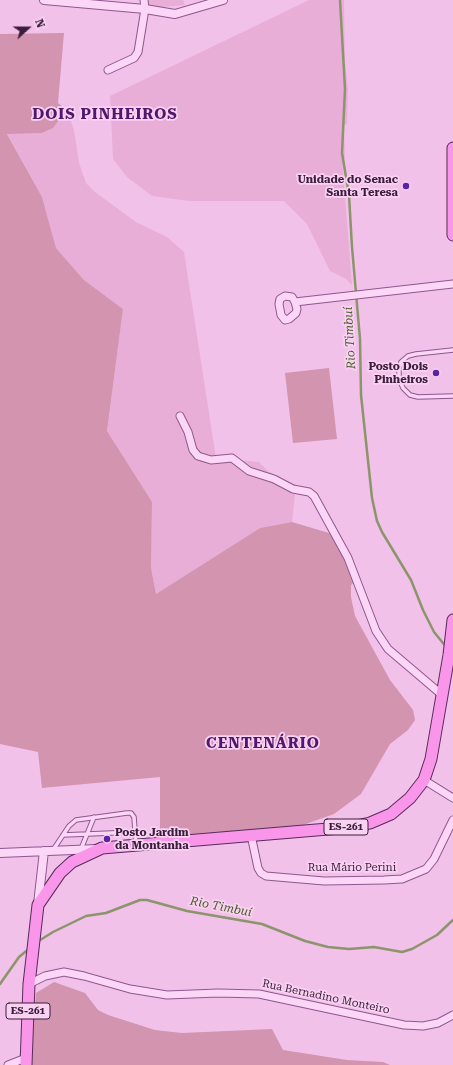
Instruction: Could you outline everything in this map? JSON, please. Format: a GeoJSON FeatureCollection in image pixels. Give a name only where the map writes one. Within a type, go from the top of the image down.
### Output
{"type":"FeatureCollection","features":[{"type":"Feature","properties":{"kind":"main road"},"geometry":{"type":"LineString","coordinates":[[453,148],[453,236]]}},
{"type":"Feature","properties":{"kind":"main road","name":"ES-261"},"geometry":{"type":"LineString","coordinates":[[26,1061],[29,984],[38,905],[53,882],[72,862],[102,848],[352,827],[370,823],[401,806],[424,780],[431,759],[441,694],[449,655],[453,620]]}},
{"type":"Feature","properties":{"kind":"street"},"geometry":{"type":"LineString","coordinates":[[44,0],[145,9],[175,14],[223,0]]}},
{"type":"Feature","properties":{"kind":"street"},"geometry":{"type":"LineString","coordinates":[[108,70],[134,58],[138,52],[145,9],[144,0]]}},
{"type":"Feature","properties":{"kind":"street"},"geometry":{"type":"LineString","coordinates":[[296,302],[453,284]]}},
{"type":"Feature","properties":{"kind":"street"},"geometry":{"type":"LineString","coordinates":[[180,416],[188,432],[193,450],[198,456],[211,460],[234,459],[249,470],[274,479],[293,489],[309,492],[317,501],[348,558],[376,631],[388,649],[441,694]]}},
{"type":"Feature","properties":{"kind":"street"},"geometry":{"type":"LineString","coordinates":[[424,780],[453,798]]}},
{"type":"Feature","properties":{"kind":"street","name":"Rua Mário Perini"},"geometry":{"type":"LineString","coordinates":[[251,835],[258,868],[261,873],[266,876],[324,880],[390,880],[402,879],[426,869],[434,859],[453,820]]}},
{"type":"Feature","properties":{"kind":"street"},"geometry":{"type":"LineString","coordinates":[[0,853],[102,848]]}},
{"type":"Feature","properties":{"kind":"street"},"geometry":{"type":"LineString","coordinates":[[38,905],[48,851]]}},
{"type":"Feature","properties":{"kind":"street","name":"Rua Bernadino Monteiro"},"geometry":{"type":"LineString","coordinates":[[29,984],[46,976],[64,972],[130,989],[167,995],[218,993],[259,994],[332,1008],[404,1025],[423,1026],[438,1023],[453,1016]]}},
{"type":"Feature","properties":{"kind":"street"},"geometry":{"type":"LineString","coordinates":[[8,1065],[26,1061]]}},
{"type":"Feature","properties":{"kind":"lane"},"geometry":{"type":"LineString","coordinates":[[453,350],[408,356],[401,362],[399,370],[401,384],[410,395],[418,397],[453,396]]}},
{"type":"Feature","properties":{"kind":"lane"},"geometry":{"type":"LineString","coordinates":[[48,851],[63,835],[72,822],[94,817],[131,813],[134,817],[136,845]]}},
{"type":"Feature","properties":{"kind":"lane"},"geometry":{"type":"LineString","coordinates":[[80,849],[94,817]]}},
{"type":"Feature","properties":{"kind":"lane"},"geometry":{"type":"LineString","coordinates":[[63,835],[136,832]]}},
{"type":"Feature","properties":{"kind":"shaded area"},"geometry":{"type":"Polygon","coordinates":[[[147,0],[183,0],[185,5],[151,8],[147,0]]]}},
{"type":"Feature","properties":{"kind":"shaded area"},"geometry":{"type":"Polygon","coordinates":[[[309,0],[344,0],[345,62],[348,89],[347,124],[344,125],[345,159],[342,159],[352,285],[346,279],[330,271],[307,224],[284,201],[189,201],[152,196],[127,177],[113,159],[110,96],[309,0]]]}},
{"type":"Feature","properties":{"kind":"shaded area"},"geometry":{"type":"Polygon","coordinates":[[[64,33],[58,103],[67,110],[53,128],[42,133],[7,134],[42,197],[56,248],[84,280],[123,309],[107,431],[152,502],[151,568],[156,594],[260,528],[292,522],[329,533],[345,553],[358,579],[351,585],[351,597],[355,616],[390,680],[413,710],[415,720],[408,730],[390,744],[361,794],[334,814],[292,829],[160,839],[160,777],[42,788],[38,752],[0,744],[0,34],[64,33]]]}},
{"type":"Feature","properties":{"kind":"shaded area"},"geometry":{"type":"Polygon","coordinates":[[[67,110],[74,130],[79,163],[86,183],[95,192],[136,222],[167,237],[184,252],[216,458],[259,462],[269,472],[296,485],[292,522],[260,528],[156,594],[151,568],[152,503],[107,431],[123,309],[84,280],[56,248],[42,197],[7,133],[42,133],[53,128],[67,110]]]}},
{"type":"Feature","properties":{"kind":"shaded area"},"geometry":{"type":"Polygon","coordinates":[[[329,368],[337,439],[293,443],[285,373],[329,368]]]}},
{"type":"Feature","properties":{"kind":"shaded area"},"geometry":{"type":"Polygon","coordinates":[[[54,982],[85,993],[98,1010],[108,1015],[155,1030],[182,1033],[272,1029],[283,1050],[347,1060],[383,1062],[390,1065],[30,1065],[36,993],[54,982]]]}},
{"type":"Feature","properties":{"kind":"waterway","name":"Rio Timbuí"},"geometry":{"type":"LineString","coordinates":[[340,0],[345,89],[342,153],[349,195],[360,339],[361,395],[372,498],[377,521],[382,532],[411,580],[434,632],[447,648]]}},
{"type":"Feature","properties":{"kind":"waterway","name":"Rio Timbuí"},"geometry":{"type":"LineString","coordinates":[[37,942],[53,932],[86,916],[106,913],[140,900],[147,900],[187,911],[262,924],[305,941],[328,947],[349,949],[374,947],[402,952],[412,949],[437,935],[453,920]]}},
{"type":"Feature","properties":{"kind":"waterway","name":"Rio Timbuí"},"geometry":{"type":"LineString","coordinates":[[0,984],[19,957],[30,948]]}},
{"type":"Feature","properties":{"kind":"place","name":"Unidade do Senac Santa Teresa"},"geometry":{"type":"Point","coordinates":[406,186]}},
{"type":"Feature","properties":{"kind":"place","name":"Posto Dois Pinheiros"},"geometry":{"type":"Point","coordinates":[436,373]}},
{"type":"Feature","properties":{"kind":"place","name":"Posto Jardim da Montanha"},"geometry":{"type":"Point","coordinates":[107,839]}},
{"type":"Feature","properties":{"kind":"district","name":"DOIS PINHEIROS"},"geometry":{"type":"Point","coordinates":[105,115]}},
{"type":"Feature","properties":{"kind":"district","name":"CENTENÁRIO"},"geometry":{"type":"Point","coordinates":[263,744]}}]}
